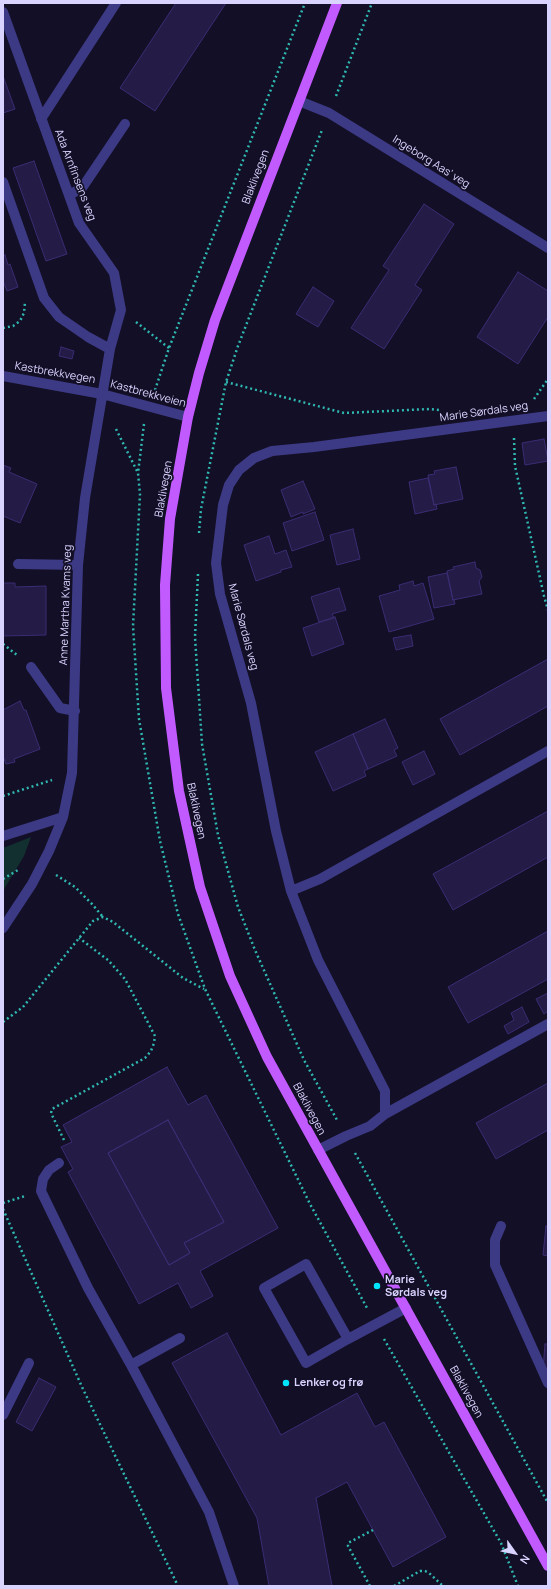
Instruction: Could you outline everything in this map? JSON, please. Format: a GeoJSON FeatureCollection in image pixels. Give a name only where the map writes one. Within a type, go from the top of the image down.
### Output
{"type":"FeatureCollection","features":[{"type":"Feature","properties":{"kind":"main road","name":"Blaklivegen"},"geometry":{"type":"LineString","coordinates":[[337,3],[215,320],[199,373],[188,417],[170,518],[165,585],[166,688],[179,791],[200,887],[230,976],[267,1057],[548,1566]]}},
{"type":"Feature","properties":{"kind":"street"},"geometry":{"type":"LineString","coordinates":[[41,119],[116,3]]}},
{"type":"Feature","properties":{"kind":"street","name":"Ada Arnfinsens veg"},"geometry":{"type":"LineString","coordinates":[[3,12],[79,223],[114,273],[121,310],[110,348],[102,394]]}},
{"type":"Feature","properties":{"kind":"street","name":"Ingeborg Aas' veg"},"geometry":{"type":"LineString","coordinates":[[299,101],[329,113],[548,248]]}},
{"type":"Feature","properties":{"kind":"street"},"geometry":{"type":"LineString","coordinates":[[69,195],[82,188],[125,124]]}},
{"type":"Feature","properties":{"kind":"street"},"geometry":{"type":"LineString","coordinates":[[3,182],[44,298],[59,317],[88,337],[110,348]]}},
{"type":"Feature","properties":{"kind":"street","name":"Kastbrekkvegen"},"geometry":{"type":"LineString","coordinates":[[3,376],[102,394]]}},
{"type":"Feature","properties":{"kind":"street","name":"Kastbrekkveien"},"geometry":{"type":"LineString","coordinates":[[102,394],[188,417]]}},
{"type":"Feature","properties":{"kind":"street","name":"Anne Martha Kvams veg"},"geometry":{"type":"LineString","coordinates":[[3,928],[32,884],[49,851],[63,817],[72,773],[75,711],[78,565],[85,498],[102,394]]}},
{"type":"Feature","properties":{"kind":"street","name":"Marie Sørdals veg"},"geometry":{"type":"LineString","coordinates":[[385,1114],[385,1091],[318,960],[291,890],[276,831],[251,703],[220,594],[216,563],[223,505],[229,485],[239,470],[254,458],[272,451],[314,447],[548,416]]}},
{"type":"Feature","properties":{"kind":"street"},"geometry":{"type":"LineString","coordinates":[[18,564],[78,565]]}},
{"type":"Feature","properties":{"kind":"street"},"geometry":{"type":"LineString","coordinates":[[31,667],[60,708],[75,711]]}},
{"type":"Feature","properties":{"kind":"street"},"geometry":{"type":"LineString","coordinates":[[291,890],[320,879],[548,751]]}},
{"type":"Feature","properties":{"kind":"street"},"geometry":{"type":"LineString","coordinates":[[3,836],[63,817]]}},
{"type":"Feature","properties":{"kind":"street"},"geometry":{"type":"LineString","coordinates":[[318,1150],[370,1126],[385,1114],[548,1024]]}},
{"type":"Feature","properties":{"kind":"street"},"geometry":{"type":"LineString","coordinates":[[59,1163],[49,1170],[43,1179],[41,1191],[88,1288],[132,1365],[209,1512],[234,1586]]}},
{"type":"Feature","properties":{"kind":"street"},"geometry":{"type":"LineString","coordinates":[[501,1226],[495,1240],[495,1265],[548,1383]]}},
{"type":"Feature","properties":{"kind":"street"},"geometry":{"type":"LineString","coordinates":[[348,1339],[306,1264],[264,1288],[306,1363],[406,1308]]}},
{"type":"Feature","properties":{"kind":"street"},"geometry":{"type":"LineString","coordinates":[[132,1365],[180,1338]]}},
{"type":"Feature","properties":{"kind":"street"},"geometry":{"type":"LineString","coordinates":[[3,1415],[29,1363]]}},
{"type":"Feature","properties":{"kind":"path"},"geometry":{"type":"LineString","coordinates":[[113,424],[138,473],[144,424],[169,348],[305,3]]}},
{"type":"Feature","properties":{"kind":"path"},"geometry":{"type":"LineString","coordinates":[[199,541],[201,509],[226,382],[238,346],[372,3]]}},
{"type":"Feature","properties":{"kind":"path"},"geometry":{"type":"LineString","coordinates":[[3,328],[13,326],[20,321],[24,313],[24,289],[35,273]]}},
{"type":"Feature","properties":{"kind":"path"},"geometry":{"type":"LineString","coordinates":[[121,310],[169,348]]}},
{"type":"Feature","properties":{"kind":"path"},"geometry":{"type":"LineString","coordinates":[[226,382],[344,413],[430,409],[444,411]]}},
{"type":"Feature","properties":{"kind":"path"},"geometry":{"type":"LineString","coordinates":[[514,440],[515,466],[548,610]]}},
{"type":"Feature","properties":{"kind":"path"},"geometry":{"type":"LineString","coordinates":[[198,573],[195,636],[202,744],[220,842],[238,907],[255,950],[304,1060],[548,1503]]}},
{"type":"Feature","properties":{"kind":"path"},"geometry":{"type":"LineString","coordinates":[[3,796],[56,778]]}},
{"type":"Feature","properties":{"kind":"path"},"geometry":{"type":"LineString","coordinates":[[42,866],[75,887],[103,917],[113,922],[183,978],[205,989]]}},
{"type":"Feature","properties":{"kind":"path"},"geometry":{"type":"LineString","coordinates":[[3,879],[19,869]]}},
{"type":"Feature","properties":{"kind":"path"},"geometry":{"type":"LineString","coordinates":[[3,1022],[23,1007],[93,922],[103,917]]}},
{"type":"Feature","properties":{"kind":"path"},"geometry":{"type":"LineString","coordinates":[[64,1140],[51,1113],[52,1109],[145,1058],[151,1051],[155,1036],[125,979],[108,960],[79,938]]}},
{"type":"Feature","properties":{"kind":"path"},"geometry":{"type":"LineString","coordinates":[[3,1203],[41,1191]]}},
{"type":"Feature","properties":{"kind":"path"},"geometry":{"type":"LineString","coordinates":[[3,1209],[82,1387],[178,1586]]}},
{"type":"Feature","properties":{"kind":"path"},"geometry":{"type":"LineString","coordinates":[[370,1586],[348,1546],[348,1543],[373,1530]]}},
{"type":"Feature","properties":{"kind":"path"},"geometry":{"type":"LineString","coordinates":[[394,1586],[420,1571],[429,1573],[443,1586]]}},
{"type":"Feature","properties":{"kind":"green space"},"geometry":{"type":"Polygon","coordinates":[[[31,837],[24,856],[3,891],[3,848],[31,837]]]}},
{"type":"Feature","properties":{"kind":"building"},"geometry":{"type":"Polygon","coordinates":[[[176,3],[226,3],[155,111],[120,88],[176,3]]]}},
{"type":"Feature","properties":{"kind":"building"},"geometry":{"type":"Polygon","coordinates":[[[3,76],[15,109],[3,113],[3,76]]]}},
{"type":"Feature","properties":{"kind":"building"},"geometry":{"type":"Polygon","coordinates":[[[34,161],[67,254],[46,261],[13,168],[34,161]]]}},
{"type":"Feature","properties":{"kind":"building"},"geometry":{"type":"Polygon","coordinates":[[[424,204],[454,224],[415,285],[422,290],[384,349],[351,328],[389,270],[383,266],[424,204]]]}},
{"type":"Feature","properties":{"kind":"building"},"geometry":{"type":"Polygon","coordinates":[[[5,255],[8,265],[10,264],[18,287],[7,291],[3,281],[3,256],[5,255]]]}},
{"type":"Feature","properties":{"kind":"building"},"geometry":{"type":"Polygon","coordinates":[[[518,272],[548,291],[548,317],[518,364],[477,337],[518,272]]]}},
{"type":"Feature","properties":{"kind":"building"},"geometry":{"type":"Polygon","coordinates":[[[313,287],[334,301],[318,327],[296,314],[313,287]]]}},
{"type":"Feature","properties":{"kind":"building"},"geometry":{"type":"Polygon","coordinates":[[[61,347],[74,351],[72,359],[59,356],[61,347]]]}},
{"type":"Feature","properties":{"kind":"building"},"geometry":{"type":"Polygon","coordinates":[[[544,439],[548,461],[525,465],[522,443],[544,439]]]}},
{"type":"Feature","properties":{"kind":"building"},"geometry":{"type":"Polygon","coordinates":[[[3,465],[11,468],[9,472],[37,484],[20,523],[3,516],[3,465]]]}},
{"type":"Feature","properties":{"kind":"building"},"geometry":{"type":"Polygon","coordinates":[[[456,467],[463,499],[434,505],[428,475],[435,474],[434,471],[456,467]]]}},
{"type":"Feature","properties":{"kind":"building"},"geometry":{"type":"Polygon","coordinates":[[[428,478],[434,505],[436,504],[437,509],[415,514],[409,482],[428,478]]]}},
{"type":"Feature","properties":{"kind":"building"},"geometry":{"type":"Polygon","coordinates":[[[303,481],[315,509],[291,517],[281,490],[303,481]]]}},
{"type":"Feature","properties":{"kind":"building"},"geometry":{"type":"Polygon","coordinates":[[[315,512],[324,540],[292,551],[283,523],[315,512]]]}},
{"type":"Feature","properties":{"kind":"building"},"geometry":{"type":"Polygon","coordinates":[[[353,529],[360,559],[337,565],[330,535],[353,529]]]}},
{"type":"Feature","properties":{"kind":"building"},"geometry":{"type":"Polygon","coordinates":[[[269,536],[275,554],[286,550],[292,567],[256,581],[244,545],[269,536]]]}},
{"type":"Feature","properties":{"kind":"building"},"geometry":{"type":"Polygon","coordinates":[[[475,562],[476,568],[480,570],[482,577],[479,581],[482,594],[453,600],[447,571],[454,569],[453,567],[475,562]]]}},
{"type":"Feature","properties":{"kind":"building"},"geometry":{"type":"Polygon","coordinates":[[[447,573],[455,604],[434,608],[428,577],[447,573]]]}},
{"type":"Feature","properties":{"kind":"building"},"geometry":{"type":"Polygon","coordinates":[[[413,581],[414,586],[423,583],[434,619],[389,632],[379,596],[400,590],[399,585],[413,581]]]}},
{"type":"Feature","properties":{"kind":"building"},"geometry":{"type":"Polygon","coordinates":[[[3,583],[15,583],[15,587],[46,586],[46,635],[3,636],[3,583]]]}},
{"type":"Feature","properties":{"kind":"building"},"geometry":{"type":"Polygon","coordinates":[[[339,588],[346,610],[332,614],[334,618],[319,622],[311,597],[339,588]]]}},
{"type":"Feature","properties":{"kind":"building"},"geometry":{"type":"Polygon","coordinates":[[[335,617],[344,644],[312,656],[303,628],[335,617]]]}},
{"type":"Feature","properties":{"kind":"building"},"geometry":{"type":"Polygon","coordinates":[[[411,635],[413,646],[396,650],[393,638],[411,635]]]}},
{"type":"Feature","properties":{"kind":"building"},"geometry":{"type":"Polygon","coordinates":[[[548,659],[548,706],[460,755],[440,719],[548,659]]]}},
{"type":"Feature","properties":{"kind":"building"},"geometry":{"type":"Polygon","coordinates":[[[20,701],[24,710],[26,710],[40,749],[14,759],[15,762],[6,764],[3,756],[3,710],[20,701]]]}},
{"type":"Feature","properties":{"kind":"building"},"geometry":{"type":"Polygon","coordinates":[[[385,719],[398,748],[394,750],[397,756],[368,769],[353,734],[385,719]]]}},
{"type":"Feature","properties":{"kind":"building"},"geometry":{"type":"Polygon","coordinates":[[[353,734],[368,769],[364,771],[366,776],[333,791],[315,752],[353,734]]]}},
{"type":"Feature","properties":{"kind":"building"},"geometry":{"type":"Polygon","coordinates":[[[424,751],[435,774],[413,785],[402,762],[424,751]]]}},
{"type":"Feature","properties":{"kind":"building"},"geometry":{"type":"Polygon","coordinates":[[[548,811],[548,857],[453,910],[433,874],[548,811]]]}},
{"type":"Feature","properties":{"kind":"building"},"geometry":{"type":"Polygon","coordinates":[[[548,931],[548,979],[468,1023],[448,987],[548,931]]]}},
{"type":"Feature","properties":{"kind":"building"},"geometry":{"type":"Polygon","coordinates":[[[548,993],[548,1011],[544,1014],[536,999],[548,993]]]}},
{"type":"Feature","properties":{"kind":"building"},"geometry":{"type":"Polygon","coordinates":[[[522,1007],[529,1022],[508,1034],[504,1026],[514,1020],[511,1013],[522,1007]]]}},
{"type":"Feature","properties":{"kind":"building"},"geometry":{"type":"Polygon","coordinates":[[[167,1067],[188,1105],[206,1095],[278,1228],[200,1271],[213,1296],[191,1308],[178,1283],[139,1304],[68,1172],[73,1169],[61,1147],[72,1142],[63,1125],[167,1067]],[[168,1120],[108,1153],[169,1265],[190,1253],[184,1243],[224,1222],[168,1120]]]}},
{"type":"Feature","properties":{"kind":"building"},"geometry":{"type":"Polygon","coordinates":[[[548,1083],[548,1130],[496,1159],[476,1123],[548,1083]]]}},
{"type":"Feature","properties":{"kind":"building"},"geometry":{"type":"Polygon","coordinates":[[[168,1120],[224,1222],[184,1243],[190,1253],[169,1265],[108,1153],[168,1120]]]}},
{"type":"Feature","properties":{"kind":"building"},"geometry":{"type":"Polygon","coordinates":[[[546,1226],[548,1226],[548,1256],[543,1255],[546,1226]]]}},
{"type":"Feature","properties":{"kind":"building"},"geometry":{"type":"Polygon","coordinates":[[[227,1333],[281,1435],[357,1393],[375,1427],[384,1422],[446,1537],[393,1567],[347,1482],[316,1498],[332,1586],[269,1586],[257,1518],[172,1363],[227,1333]]]}},
{"type":"Feature","properties":{"kind":"building"},"geometry":{"type":"Polygon","coordinates":[[[545,1344],[548,1344],[548,1370],[543,1370],[545,1344]]]}},
{"type":"Feature","properties":{"kind":"building"},"geometry":{"type":"Polygon","coordinates":[[[39,1378],[56,1387],[32,1431],[16,1422],[39,1378]]]}},
{"type":"Feature","properties":{"kind":"place","name":"Marie Sørdals veg"},"geometry":{"type":"Point","coordinates":[377,1286]}},
{"type":"Feature","properties":{"kind":"place","name":"Lenker og frø"},"geometry":{"type":"Point","coordinates":[286,1383]}}]}
